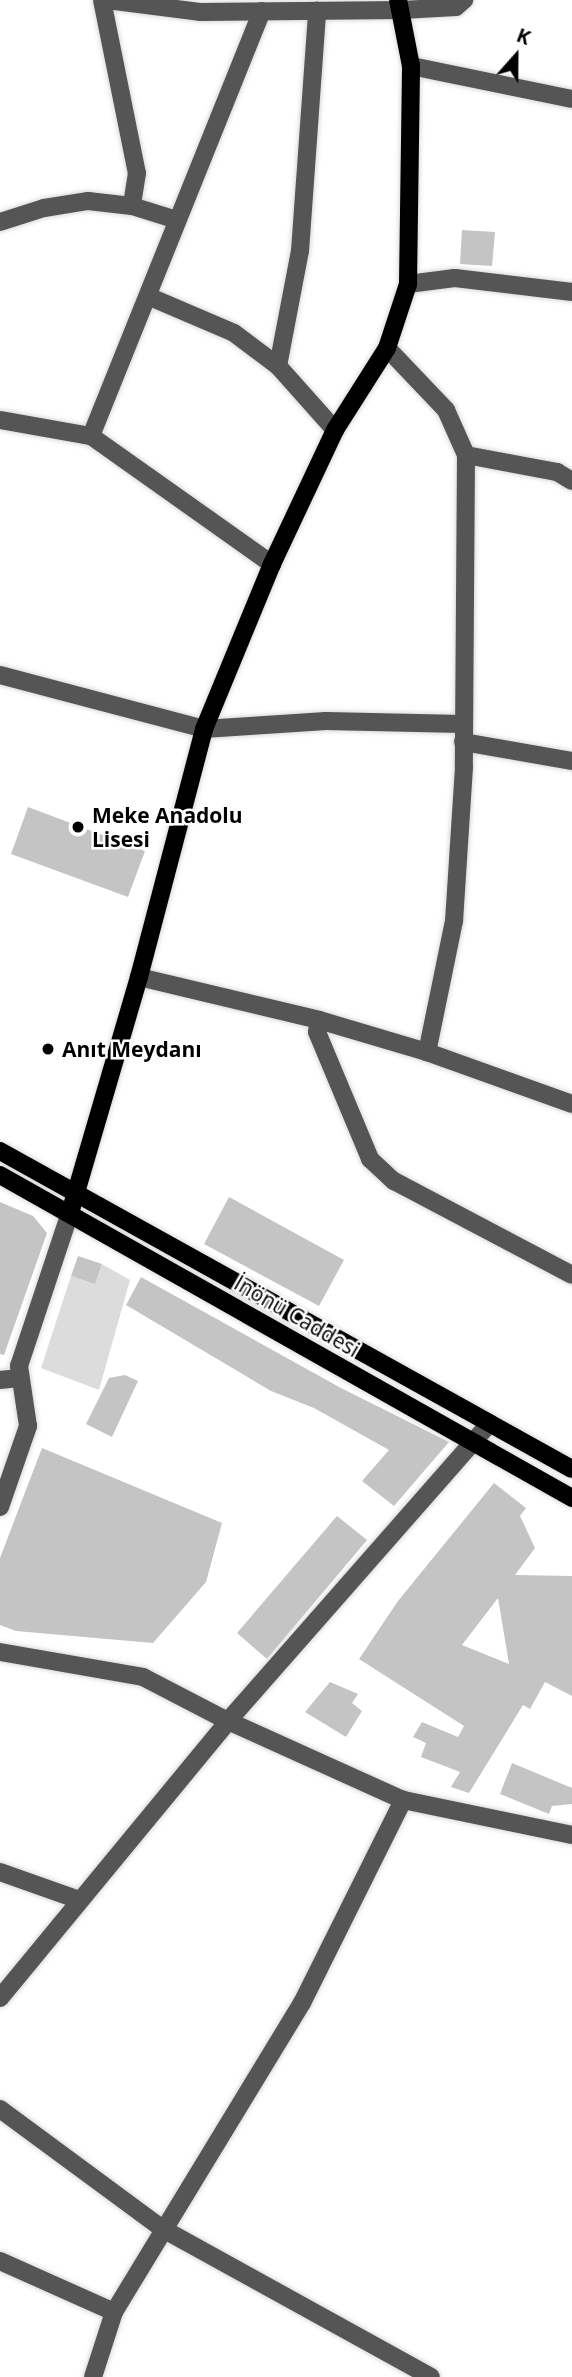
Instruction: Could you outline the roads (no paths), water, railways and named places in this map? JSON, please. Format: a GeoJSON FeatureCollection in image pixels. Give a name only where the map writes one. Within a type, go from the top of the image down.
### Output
{"type":"FeatureCollection","features":[{"type":"Feature","properties":{"kind":"main road"},"geometry":{"type":"LineString","coordinates":[[70,1213],[139,977],[204,729],[272,564],[335,430],[387,348],[408,284],[411,66],[400,5]]}},
{"type":"Feature","properties":{"kind":"main road","name":"İnönü Caddesi"},"geometry":{"type":"LineString","coordinates":[[0,1151],[572,1469]]}},
{"type":"Feature","properties":{"kind":"main road","name":"İnönü Caddesi"},"geometry":{"type":"LineString","coordinates":[[0,1175],[572,1498]]}},
{"type":"Feature","properties":{"kind":"street"},"geometry":{"type":"LineString","coordinates":[[102,0],[137,173],[132,206]]}},
{"type":"Feature","properties":{"kind":"street"},"geometry":{"type":"LineString","coordinates":[[107,0],[201,12],[317,11],[400,5],[456,7],[464,0]]}},
{"type":"Feature","properties":{"kind":"street"},"geometry":{"type":"LineString","coordinates":[[91,436],[150,297],[177,220],[262,10]]}},
{"type":"Feature","properties":{"kind":"street"},"geometry":{"type":"LineString","coordinates":[[278,366],[300,251],[317,11]]}},
{"type":"Feature","properties":{"kind":"street"},"geometry":{"type":"LineString","coordinates":[[411,66],[572,99]]}},
{"type":"Feature","properties":{"kind":"street"},"geometry":{"type":"LineString","coordinates":[[0,222],[44,208],[88,201],[132,206],[177,220]]}},
{"type":"Feature","properties":{"kind":"street"},"geometry":{"type":"LineString","coordinates":[[408,284],[455,278],[572,292]]}},
{"type":"Feature","properties":{"kind":"street"},"geometry":{"type":"LineString","coordinates":[[150,297],[234,333],[278,366],[335,430]]}},
{"type":"Feature","properties":{"kind":"street"},"geometry":{"type":"LineString","coordinates":[[387,348],[446,410],[466,455],[463,733],[454,920],[427,1052]]}},
{"type":"Feature","properties":{"kind":"street"},"geometry":{"type":"LineString","coordinates":[[0,420],[91,436],[272,564]]}},
{"type":"Feature","properties":{"kind":"street"},"geometry":{"type":"LineString","coordinates":[[466,455],[557,472],[572,481]]}},
{"type":"Feature","properties":{"kind":"street"},"geometry":{"type":"LineString","coordinates":[[0,675],[204,729],[326,721],[463,733],[572,761]]}},
{"type":"Feature","properties":{"kind":"street"},"geometry":{"type":"LineString","coordinates":[[139,977],[319,1020],[427,1052],[572,1104]]}},
{"type":"Feature","properties":{"kind":"street"},"geometry":{"type":"LineString","coordinates":[[319,1020],[317,1032],[370,1159],[394,1181],[572,1275]]}},
{"type":"Feature","properties":{"kind":"street"},"geometry":{"type":"LineString","coordinates":[[0,1507],[28,1426],[19,1366],[70,1213]]}},
{"type":"Feature","properties":{"kind":"street"},"geometry":{"type":"LineString","coordinates":[[0,1380],[19,1378]]}},
{"type":"Feature","properties":{"kind":"street"},"geometry":{"type":"LineString","coordinates":[[0,1998],[228,1721],[489,1424]]}},
{"type":"Feature","properties":{"kind":"street"},"geometry":{"type":"LineString","coordinates":[[0,1653],[144,1677],[228,1721],[403,1800],[572,1835]]}},
{"type":"Feature","properties":{"kind":"street"},"geometry":{"type":"LineString","coordinates":[[93,2377],[114,2312],[302,2003],[403,1800]]}},
{"type":"Feature","properties":{"kind":"street"},"geometry":{"type":"LineString","coordinates":[[0,1872],[79,1899]]}},
{"type":"Feature","properties":{"kind":"street"},"geometry":{"type":"LineString","coordinates":[[0,2109],[163,2229],[431,2377]]}},
{"type":"Feature","properties":{"kind":"street"},"geometry":{"type":"LineString","coordinates":[[0,2261],[114,2312]]}},
{"type":"Feature","properties":{"kind":"place","name":"Meke Anadolu Lisesi"},"geometry":{"type":"Point","coordinates":[78,827]}},
{"type":"Feature","properties":{"kind":"place","name":"Anıt Meydanı"},"geometry":{"type":"Point","coordinates":[48,1049]}}]}
